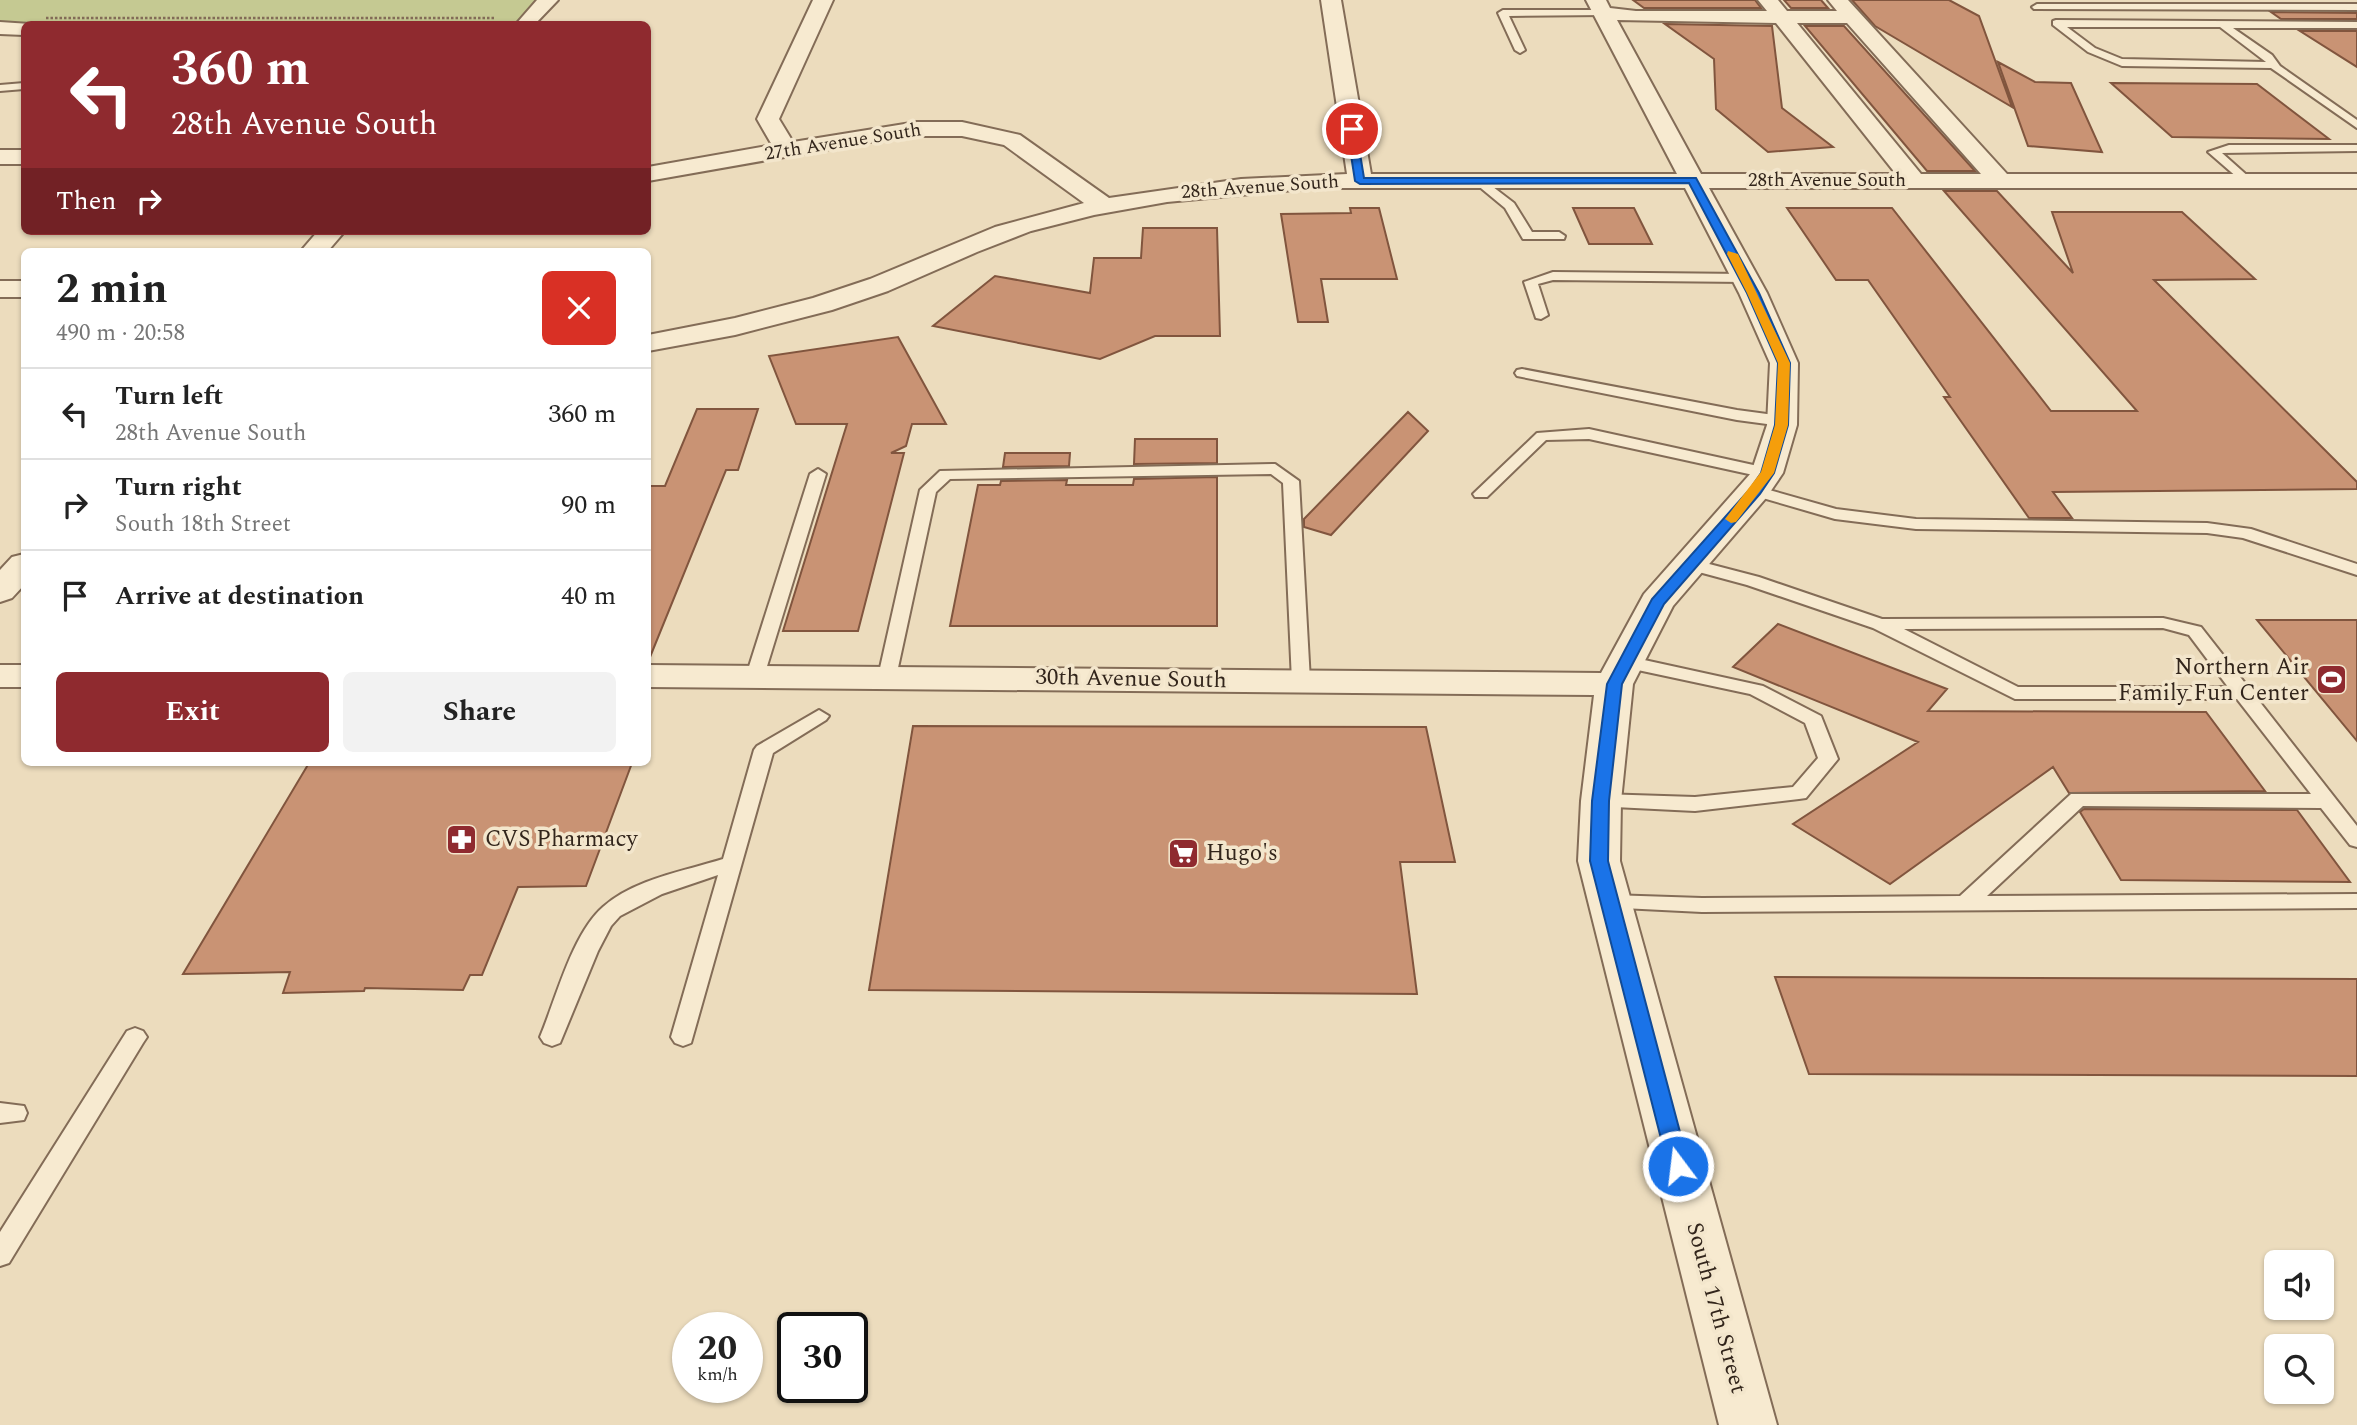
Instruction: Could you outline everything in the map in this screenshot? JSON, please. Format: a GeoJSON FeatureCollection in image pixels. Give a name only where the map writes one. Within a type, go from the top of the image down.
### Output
{"type":"FeatureCollection","features":[{"type":"Feature","properties":{"kind":"street"},"geometry":{"type":"LineString","coordinates":[[529,21],[548,0]]}},
{"type":"Feature","properties":{"kind":"street"},"geometry":{"type":"LineString","coordinates":[[787,150],[774,134],[768,119],[823,0]]}},
{"type":"Feature","properties":{"kind":"street"},"geometry":{"type":"LineString","coordinates":[[1331,0],[1360,181]]}},
{"type":"Feature","properties":{"kind":"street"},"geometry":{"type":"LineString","coordinates":[[1768,0],[1913,180]]}},
{"type":"Feature","properties":{"kind":"street"},"geometry":{"type":"LineString","coordinates":[[1838,0],[2000,180]]}},
{"type":"Feature","properties":{"kind":"street"},"geometry":{"type":"LineString","coordinates":[[1599,6],[1636,17],[1852,17]]}},
{"type":"Feature","properties":{"kind":"street","name":"South 17th Street"},"geometry":{"type":"LineString","coordinates":[[1599,6],[1745,278],[1784,363],[1782,421],[1761,482],[1657,602],[1620,673],[1601,801],[1599,861],[1748,1425]]}},
{"type":"Feature","properties":{"kind":"street"},"geometry":{"type":"LineString","coordinates":[[0,29],[21,25]]}},
{"type":"Feature","properties":{"kind":"street","name":"27th Avenue South"},"geometry":{"type":"LineString","coordinates":[[651,173],[917,129],[962,129],[1012,140],[1103,205]]}},
{"type":"Feature","properties":{"kind":"street"},"geometry":{"type":"LineString","coordinates":[[0,157],[21,157]]}},
{"type":"Feature","properties":{"kind":"street","name":"28th Avenue South"},"geometry":{"type":"LineString","coordinates":[[651,341],[779,316],[827,302],[878,285],[988,237],[1103,205],[1252,184],[1693,180],[2357,181]]}},
{"type":"Feature","properties":{"kind":"street"},"geometry":{"type":"LineString","coordinates":[[317,248],[328,235]]}},
{"type":"Feature","properties":{"kind":"street"},"geometry":{"type":"LineString","coordinates":[[0,289],[21,289]]}},
{"type":"Feature","properties":{"kind":"street"},"geometry":{"type":"LineString","coordinates":[[0,591],[21,567]]}},
{"type":"Feature","properties":{"kind":"street","name":"30th Avenue South"},"geometry":{"type":"LineString","coordinates":[[651,676],[1301,681],[1620,673]]}},
{"type":"Feature","properties":{"kind":"street"},"geometry":{"type":"LineString","coordinates":[[0,676],[21,676]]}},
{"type":"Feature","properties":{"kind":"lane"},"geometry":{"type":"LineString","coordinates":[[2028,0],[2097,56],[2112,62],[2273,65]]}},
{"type":"Feature","properties":{"kind":"lane"},"geometry":{"type":"LineString","coordinates":[[2170,0],[2196,7],[2222,24],[2265,55],[2273,65],[2357,125]]}},
{"type":"Feature","properties":{"kind":"lane"},"geometry":{"type":"LineString","coordinates":[[1520,50],[1503,13],[1599,6]]}},
{"type":"Feature","properties":{"kind":"lane"},"geometry":{"type":"LineString","coordinates":[[2037,8],[2357,7]]}},
{"type":"Feature","properties":{"kind":"lane"},"geometry":{"type":"LineString","coordinates":[[2058,24],[2357,24]]}},
{"type":"Feature","properties":{"kind":"lane"},"geometry":{"type":"LineString","coordinates":[[0,88],[21,86]]}},
{"type":"Feature","properties":{"kind":"lane"},"geometry":{"type":"LineString","coordinates":[[2246,181],[2214,152],[2228,148],[2357,148]]}},
{"type":"Feature","properties":{"kind":"lane"},"geometry":{"type":"LineString","coordinates":[[1480,181],[1516,213],[1528,236],[1559,236]]}},
{"type":"Feature","properties":{"kind":"lane"},"geometry":{"type":"LineString","coordinates":[[1541,315],[1531,282],[1553,276],[1745,278]]}},
{"type":"Feature","properties":{"kind":"lane"},"geometry":{"type":"LineString","coordinates":[[1522,373],[1737,415],[1782,421]]}},
{"type":"Feature","properties":{"kind":"lane"},"geometry":{"type":"LineString","coordinates":[[1480,494],[1542,436],[1589,433],[1761,482],[1835,514],[1916,524],[2207,528],[2245,533],[2357,570]]}},
{"type":"Feature","properties":{"kind":"lane"},"geometry":{"type":"LineString","coordinates":[[887,677],[928,491],[946,474],[1275,468],[1291,481],[1301,681]]}},
{"type":"Feature","properties":{"kind":"lane"},"geometry":{"type":"LineString","coordinates":[[755,676],[818,474]]}},
{"type":"Feature","properties":{"kind":"lane"},"geometry":{"type":"LineString","coordinates":[[1690,564],[1753,581],[1879,624],[2015,693],[2242,693]]}},
{"type":"Feature","properties":{"kind":"lane"},"geometry":{"type":"LineString","coordinates":[[1879,624],[2163,622],[2195,631],[2357,840]]}},
{"type":"Feature","properties":{"kind":"lane"},"geometry":{"type":"LineString","coordinates":[[1601,801],[1695,804],[1799,793],[1828,759],[1814,720],[1756,690],[1620,673]]}},
{"type":"Feature","properties":{"kind":"lane"},"geometry":{"type":"LineString","coordinates":[[683,1037],[764,750],[819,716]]}},
{"type":"Feature","properties":{"kind":"lane"},"geometry":{"type":"LineString","coordinates":[[1966,903],[2078,799],[2326,801]]}},
{"type":"Feature","properties":{"kind":"lane"},"geometry":{"type":"LineString","coordinates":[[552,1037],[598,927],[612,912],[637,898],[732,863]]}},
{"type":"Feature","properties":{"kind":"lane"},"geometry":{"type":"LineString","coordinates":[[1609,902],[1702,905],[2357,901]]}},
{"type":"Feature","properties":{"kind":"lane"},"geometry":{"type":"LineString","coordinates":[[0,1255],[135,1037]]}},
{"type":"Feature","properties":{"kind":"path"},"geometry":{"type":"LineString","coordinates":[[218,21],[495,18]]}},
{"type":"Feature","properties":{"kind":"green space"},"geometry":{"type":"Polygon","coordinates":[[[0,0],[538,0],[518,21],[0,23],[0,0]]]}},
{"type":"Feature","properties":{"kind":"building"},"geometry":{"type":"Polygon","coordinates":[[[1633,0],[1755,0],[1761,8],[1644,8],[1633,0]]]}},
{"type":"Feature","properties":{"kind":"building"},"geometry":{"type":"Polygon","coordinates":[[[1784,0],[1821,0],[1828,8],[1791,8],[1784,0]]]}},
{"type":"Feature","properties":{"kind":"building"},"geometry":{"type":"Polygon","coordinates":[[[1852,0],[1949,0],[1979,16],[2012,107],[1875,26],[1852,0]]]}},
{"type":"Feature","properties":{"kind":"building"},"geometry":{"type":"Polygon","coordinates":[[[2271,12],[2357,13],[2357,19],[2281,19],[2271,12]]]}},
{"type":"Feature","properties":{"kind":"building"},"geometry":{"type":"Polygon","coordinates":[[[1665,24],[1772,26],[1782,108],[1833,147],[1768,152],[1716,109],[1714,59],[1665,24]]]}},
{"type":"Feature","properties":{"kind":"building"},"geometry":{"type":"Polygon","coordinates":[[[1805,26],[1844,26],[1975,171],[1927,171],[1805,26]]]}},
{"type":"Feature","properties":{"kind":"building"},"geometry":{"type":"Polygon","coordinates":[[[2300,31],[2357,31],[2357,67],[2300,31]]]}},
{"type":"Feature","properties":{"kind":"building"},"geometry":{"type":"Polygon","coordinates":[[[1998,62],[2035,82],[2071,83],[2102,152],[2028,146],[1998,62]]]}},
{"type":"Feature","properties":{"kind":"building"},"geometry":{"type":"Polygon","coordinates":[[[2111,83],[2257,84],[2329,139],[2172,137],[2111,83]]]}},
{"type":"Feature","properties":{"kind":"building"},"geometry":{"type":"Polygon","coordinates":[[[1944,191],[1997,191],[2073,273],[2052,212],[2182,212],[2255,279],[2154,280],[2357,482],[2357,489],[2053,492],[2072,518],[2029,518],[1944,397],[1950,397],[1868,280],[1836,280],[1787,208],[1892,208],[2051,411],[2137,411],[1944,191]]]}},
{"type":"Feature","properties":{"kind":"building"},"geometry":{"type":"Polygon","coordinates":[[[1350,208],[1379,208],[1397,279],[1321,279],[1328,322],[1298,322],[1281,214],[1351,213],[1350,208]]]}},
{"type":"Feature","properties":{"kind":"building"},"geometry":{"type":"Polygon","coordinates":[[[1573,208],[1634,208],[1652,244],[1589,244],[1573,208]]]}},
{"type":"Feature","properties":{"kind":"building"},"geometry":{"type":"Polygon","coordinates":[[[1143,228],[1217,228],[1220,336],[1155,336],[1100,359],[933,326],[995,276],[1090,293],[1094,258],[1141,258],[1143,228]]]}},
{"type":"Feature","properties":{"kind":"building"},"geometry":{"type":"Polygon","coordinates":[[[898,337],[946,424],[912,424],[906,446],[891,453],[904,453],[858,631],[783,631],[847,424],[796,424],[769,356],[898,337]]]}},
{"type":"Feature","properties":{"kind":"building"},"geometry":{"type":"Polygon","coordinates":[[[697,409],[758,409],[738,470],[726,470],[651,655],[651,486],[665,486],[697,409]]]}},
{"type":"Feature","properties":{"kind":"building"},"geometry":{"type":"Polygon","coordinates":[[[1408,412],[1428,431],[1331,535],[1304,527],[1304,519],[1408,412]]]}},
{"type":"Feature","properties":{"kind":"building"},"geometry":{"type":"Polygon","coordinates":[[[1135,439],[1217,439],[1217,463],[1134,464],[1135,439]]]}},
{"type":"Feature","properties":{"kind":"building"},"geometry":{"type":"Polygon","coordinates":[[[1005,453],[1070,453],[1069,466],[1003,467],[1005,453]]]}},
{"type":"Feature","properties":{"kind":"building"},"geometry":{"type":"Polygon","coordinates":[[[1217,477],[1217,626],[950,626],[978,485],[1000,485],[1001,481],[1067,480],[1066,485],[1133,485],[1134,479],[1217,477]]]}},
{"type":"Feature","properties":{"kind":"building","name":"Northern Air Family Fun Center"},"geometry":{"type":"Polygon","coordinates":[[[2257,620],[2357,620],[2357,741],[2257,620]]]}},
{"type":"Feature","properties":{"kind":"building"},"geometry":{"type":"Polygon","coordinates":[[[1778,624],[1947,689],[1928,711],[2206,712],[2265,791],[2069,793],[2053,767],[1890,884],[1793,824],[1918,742],[1733,667],[1778,624]]]}},
{"type":"Feature","properties":{"kind":"building"},"geometry":{"type":"Polygon","coordinates":[[[913,726],[1426,727],[1455,862],[1400,862],[1417,994],[869,990],[913,726]]]}},
{"type":"Feature","properties":{"kind":"building","name":"CVS Pharmacy"},"geometry":{"type":"Polygon","coordinates":[[[307,766],[631,766],[586,886],[518,887],[482,975],[470,975],[463,990],[365,988],[364,991],[283,993],[290,972],[183,974],[307,766]]]}},
{"type":"Feature","properties":{"kind":"building"},"geometry":{"type":"Polygon","coordinates":[[[2084,809],[2297,810],[2350,882],[2121,880],[2080,812],[2084,809]]]}},
{"type":"Feature","properties":{"kind":"building"},"geometry":{"type":"Polygon","coordinates":[[[1775,977],[2357,979],[2357,1076],[1809,1074],[1775,977]]]}},
{"type":"Feature","properties":{"kind":"slow traffic"},"geometry":{"type":"LineString","coordinates":[[1731,519],[1767,473],[1782,425],[1784,363],[1753,293],[1732,254]]}},
{"type":"Feature","properties":{"kind":"place","name":"Northern Air Family Fun Center"},"geometry":{"type":"Point","coordinates":[2332,680]}},
{"type":"Feature","properties":{"kind":"place","name":"CVS Pharmacy"},"geometry":{"type":"Point","coordinates":[462,839]}},
{"type":"Feature","properties":{"kind":"place","name":"Hugo's"},"geometry":{"type":"Point","coordinates":[1183,853]}},
{"type":"Feature","properties":{"kind":"route"},"geometry":{"type":"LineString","coordinates":[[1352,129],[1360,181],[1693,180],[1753,293],[1784,363],[1782,425],[1767,473],[1727,524],[1657,602],[1614,684],[1601,801],[1599,861],[1678,1166]]}}]}
